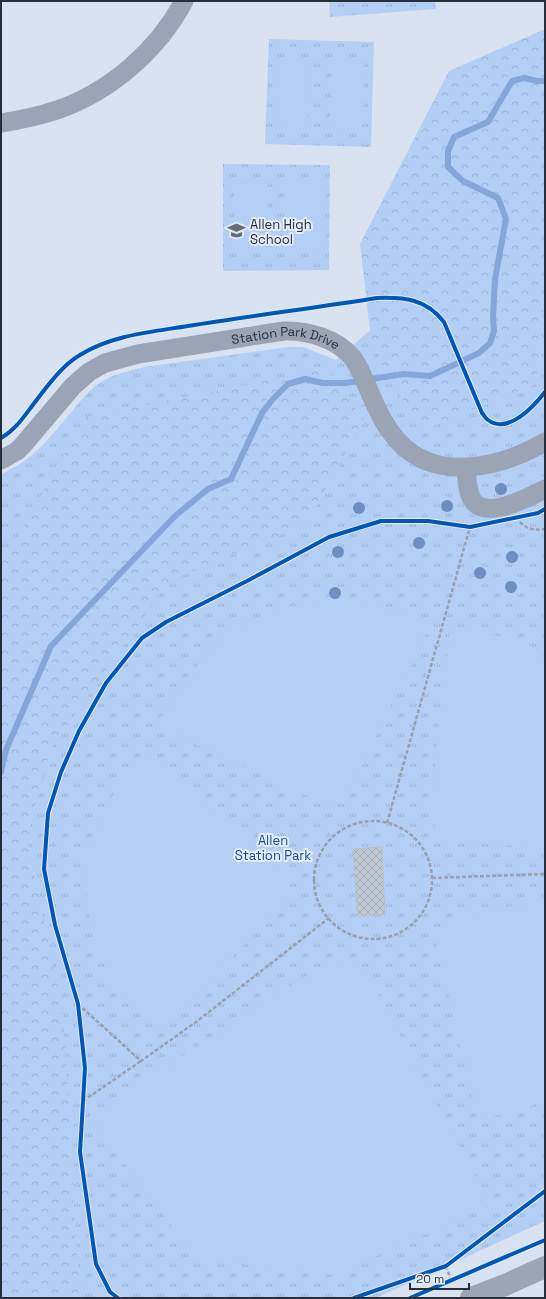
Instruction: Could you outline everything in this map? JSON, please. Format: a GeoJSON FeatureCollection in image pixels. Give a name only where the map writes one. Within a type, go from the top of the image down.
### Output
{"type":"FeatureCollection","features":[{"type":"Feature","properties":{"kind":"main road"},"geometry":{"type":"LineString","coordinates":[[471,1298],[509,1292],[545,1267]]}},
{"type":"Feature","properties":{"kind":"street"},"geometry":{"type":"LineString","coordinates":[[1,124],[59,110],[87,96],[115,79],[157,42],[184,1]]}},
{"type":"Feature","properties":{"kind":"street","name":"Station Park Drive"},"geometry":{"type":"LineString","coordinates":[[1,460],[17,451],[23,445],[66,393],[89,372],[105,363],[121,358],[274,332],[295,331],[314,335],[332,342],[346,352],[356,364],[390,431],[399,443],[420,458],[446,467],[466,468],[488,464],[523,453],[545,442]]}},
{"type":"Feature","properties":{"kind":"street"},"geometry":{"type":"LineString","coordinates":[[466,468],[472,500],[481,507],[502,507],[545,489]]}},
{"type":"Feature","properties":{"kind":"path"},"geometry":{"type":"LineString","coordinates":[[517,517],[524,526],[535,530],[545,529]]}},
{"type":"Feature","properties":{"kind":"path"},"geometry":{"type":"LineString","coordinates":[[463,526],[477,526]]}},
{"type":"Feature","properties":{"kind":"path"},"geometry":{"type":"LineString","coordinates":[[387,823],[470,527]]}},
{"type":"Feature","properties":{"kind":"path"},"geometry":{"type":"LineString","coordinates":[[375,821],[387,823],[395,825],[412,835],[425,851],[432,870],[432,890],[426,908],[414,923],[399,934],[380,939],[361,938],[343,931],[329,918],[318,903],[314,885],[316,866],[324,848],[337,833],[355,824],[375,821]]}},
{"type":"Feature","properties":{"kind":"path"},"geometry":{"type":"LineString","coordinates":[[432,878],[545,874]]}},
{"type":"Feature","properties":{"kind":"path"},"geometry":{"type":"LineString","coordinates":[[83,1101],[196,1022],[329,918]]}},
{"type":"Feature","properties":{"kind":"path"},"geometry":{"type":"LineString","coordinates":[[76,997],[78,1011]]}},
{"type":"Feature","properties":{"kind":"path"},"geometry":{"type":"LineString","coordinates":[[78,1004],[141,1061]]}},
{"type":"Feature","properties":{"kind":"path"},"geometry":{"type":"LineString","coordinates":[[82,1108],[83,1094]]}},
{"type":"Feature","properties":{"kind":"path"},"geometry":{"type":"LineString","coordinates":[[439,1269],[452,1262]]}},
{"type":"Feature","properties":{"kind":"path"},"geometry":{"type":"LineString","coordinates":[[446,1266],[451,1280]]}},
{"type":"Feature","properties":{"kind":"path"},"geometry":{"type":"LineString","coordinates":[[444,1283],[457,1278]]}},
{"type":"Feature","properties":{"kind":"green space"},"geometry":{"type":"Polygon","coordinates":[[[329,1],[435,1],[436,9],[330,17],[329,1]]]}},
{"type":"Feature","properties":{"kind":"green space"},"geometry":{"type":"Polygon","coordinates":[[[545,29],[545,289],[536,384],[421,431],[372,347],[360,244],[449,71],[545,29]]]}},
{"type":"Feature","properties":{"kind":"green space"},"geometry":{"type":"Polygon","coordinates":[[[269,39],[374,42],[371,147],[265,144],[269,39]]]}},
{"type":"Feature","properties":{"kind":"green space"},"geometry":{"type":"Polygon","coordinates":[[[278,57],[310,58],[307,128],[275,127],[278,57]]]}},
{"type":"Feature","properties":{"kind":"green space"},"geometry":{"type":"Polygon","coordinates":[[[332,59],[364,60],[362,129],[330,128],[332,59]]]}},
{"type":"Feature","properties":{"kind":"green space"},"geometry":{"type":"Polygon","coordinates":[[[223,164],[330,165],[329,270],[223,271],[223,164]]]}},
{"type":"Feature","properties":{"kind":"green space","name":"Allen Station Park"},"geometry":{"type":"Polygon","coordinates":[[[545,177],[545,1221],[376,1298],[1,1298],[1,474],[23,462],[41,447],[89,391],[106,379],[127,371],[144,367],[288,347],[303,347],[336,360],[545,177]]]}},
{"type":"Feature","properties":{"kind":"green space"},"geometry":{"type":"Polygon","coordinates":[[[288,183],[320,183],[320,252],[288,251],[288,183]]]}},
{"type":"Feature","properties":{"kind":"green space"},"geometry":{"type":"Polygon","coordinates":[[[234,184],[267,184],[267,253],[234,253],[234,184]]]}},
{"type":"Feature","properties":{"kind":"green space"},"geometry":{"type":"Polygon","coordinates":[[[329,368],[364,421],[306,524],[169,581],[50,750],[27,838],[63,1015],[76,1239],[81,1298],[1,1298],[1,565],[86,417],[329,368]]]}},
{"type":"Feature","properties":{"kind":"green space"},"geometry":{"type":"Polygon","coordinates":[[[332,602],[377,604],[404,614],[428,629],[346,799],[327,805],[159,727],[166,708],[223,632],[283,607],[332,602]]]}},
{"type":"Feature","properties":{"kind":"green space"},"geometry":{"type":"Polygon","coordinates":[[[450,626],[524,641],[545,657],[545,849],[449,840],[429,820],[450,626]]]}},
{"type":"Feature","properties":{"kind":"green space"},"geometry":{"type":"Polygon","coordinates":[[[145,752],[289,873],[290,895],[163,1032],[135,1010],[112,984],[94,939],[87,905],[84,855],[104,809],[128,773],[145,752]]]}},
{"type":"Feature","properties":{"kind":"green space"},"geometry":{"type":"Polygon","coordinates":[[[545,900],[545,1100],[524,1109],[478,1120],[437,946],[448,918],[545,900]]]}},
{"type":"Feature","properties":{"kind":"green space"},"geometry":{"type":"Polygon","coordinates":[[[343,959],[366,971],[490,1205],[335,1275],[195,1258],[89,1116],[315,970],[343,959]]]}},
{"type":"Feature","properties":{"kind":"building"},"geometry":{"type":"Polygon","coordinates":[[[382,847],[385,915],[357,916],[353,849],[382,847]]]}},
{"type":"Feature","properties":{"kind":"waterway"},"geometry":{"type":"LineString","coordinates":[[1,772],[6,750],[51,646],[175,516],[208,489],[231,479],[262,413],[288,384],[305,379],[323,383],[346,383],[404,374],[430,376],[479,353],[490,343],[494,331],[493,317],[495,279],[506,219],[498,198],[463,181],[448,167],[448,151],[454,137],[488,122],[512,81],[524,78],[545,81]]}},
{"type":"Feature","properties":{"kind":"cycle path"},"geometry":{"type":"LineString","coordinates":[[1,438],[18,424],[48,385],[73,359],[92,348],[105,343],[132,335],[377,298],[397,298],[414,301],[430,308],[437,314],[444,322],[482,413],[486,419],[496,424],[504,424],[512,421],[527,411],[545,392]]}},
{"type":"Feature","properties":{"kind":"cycle path"},"geometry":{"type":"LineString","coordinates":[[118,1298],[110,1292],[96,1264],[80,1152],[85,1068],[78,1004],[55,925],[44,869],[48,813],[61,772],[79,731],[106,683],[142,638],[166,622],[329,537],[381,521],[428,521],[470,527],[538,513],[545,509]]}},
{"type":"Feature","properties":{"kind":"cycle path"},"geometry":{"type":"LineString","coordinates":[[354,1298],[446,1266],[545,1191]]}},
{"type":"Feature","properties":{"kind":"cycle path"},"geometry":{"type":"LineString","coordinates":[[410,1298],[545,1240]]}},
{"type":"Feature","properties":{"kind":"place","name":"Allen High School"},"geometry":{"type":"Point","coordinates":[237,231]}}]}
